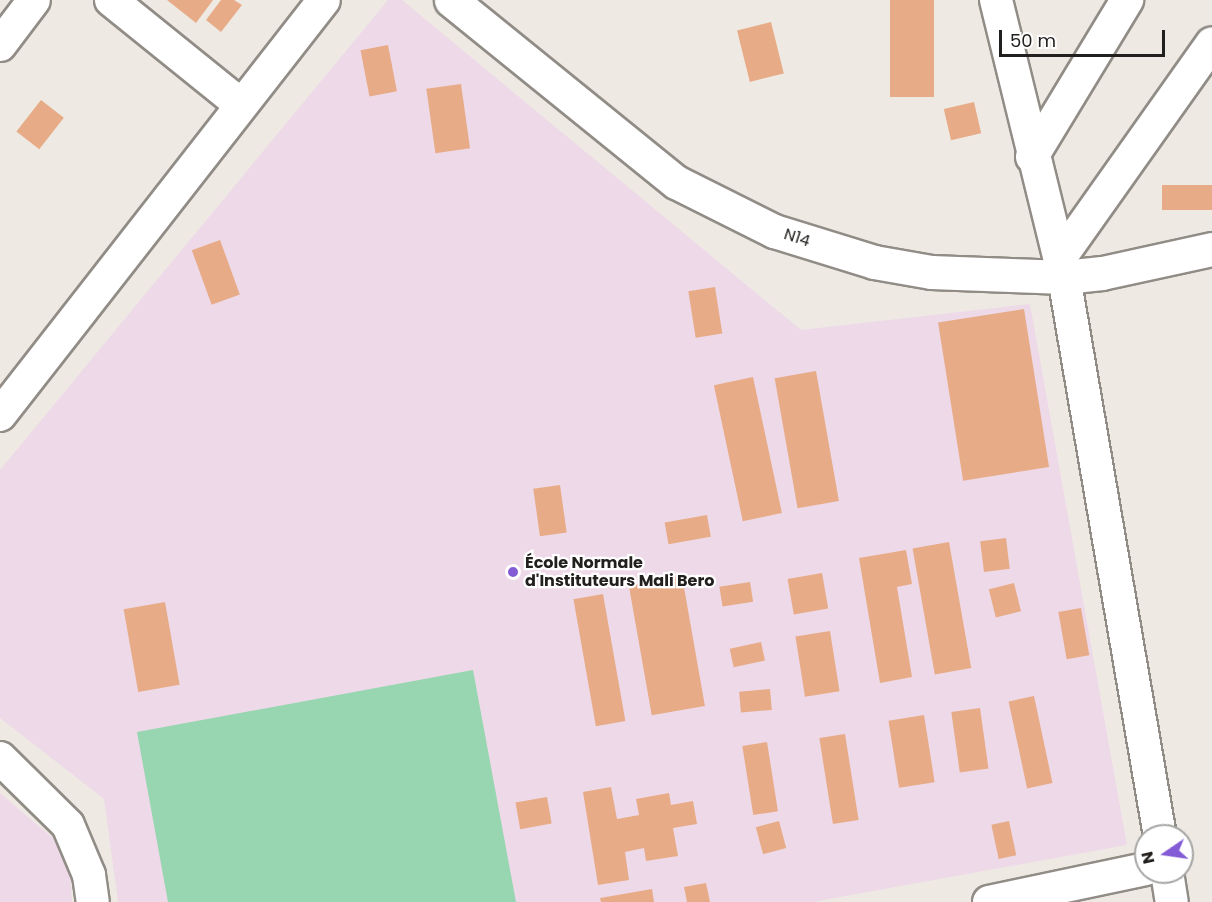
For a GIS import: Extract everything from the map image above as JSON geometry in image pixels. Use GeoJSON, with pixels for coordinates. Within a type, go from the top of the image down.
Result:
{"type":"FeatureCollection","features":[{"type":"Feature","properties":{"kind":"main road","name":"N14"},"geometry":{"type":"LineString","coordinates":[[451,0],[676,182],[774,231],[874,262],[908,268],[1062,267],[1102,273],[1212,249]]}},
{"type":"Feature","properties":{"kind":"street"},"geometry":{"type":"LineString","coordinates":[[0,45],[34,0]]}},
{"type":"Feature","properties":{"kind":"street"},"geometry":{"type":"LineString","coordinates":[[111,0],[240,104]]}},
{"type":"Feature","properties":{"kind":"street"},"geometry":{"type":"LineString","coordinates":[[0,415],[240,104],[324,0]]}},
{"type":"Feature","properties":{"kind":"street"},"geometry":{"type":"LineString","coordinates":[[996,0],[1032,157],[1062,267],[1158,824]]}},
{"type":"Feature","properties":{"kind":"street"},"geometry":{"type":"LineString","coordinates":[[1032,157],[1127,0]]}},
{"type":"Feature","properties":{"kind":"street"},"geometry":{"type":"LineString","coordinates":[[1062,267],[1212,43]]}},
{"type":"Feature","properties":{"kind":"street"},"geometry":{"type":"LineString","coordinates":[[0,758],[68,825],[90,875],[93,902]]}},
{"type":"Feature","properties":{"kind":"street"},"geometry":{"type":"LineString","coordinates":[[988,902],[1134,872]]}},
{"type":"Feature","properties":{"kind":"street"},"geometry":{"type":"LineString","coordinates":[[1169,884],[1172,902]]}},
{"type":"Feature","properties":{"kind":"shaded area","name":"École Normale d'Instituteurs Mali Bero"},"geometry":{"type":"Polygon","coordinates":[[[388,0],[402,0],[801,330],[1030,304],[1127,845],[813,902],[118,902],[104,799],[0,718],[0,470],[388,0]]]}},
{"type":"Feature","properties":{"kind":"shaded area"},"geometry":{"type":"Polygon","coordinates":[[[0,793],[61,845],[70,872],[72,902],[0,902],[0,793]]]}},
{"type":"Feature","properties":{"kind":"green space"},"geometry":{"type":"Polygon","coordinates":[[[473,670],[516,902],[168,902],[137,732],[473,670]]]}},
{"type":"Feature","properties":{"kind":"building"},"geometry":{"type":"Polygon","coordinates":[[[167,0],[213,0],[196,23],[167,0]]]}},
{"type":"Feature","properties":{"kind":"building"},"geometry":{"type":"Polygon","coordinates":[[[221,0],[234,0],[242,5],[221,32],[206,20],[221,0]]]}},
{"type":"Feature","properties":{"kind":"building"},"geometry":{"type":"Polygon","coordinates":[[[890,0],[934,0],[934,97],[890,97],[890,0]]]}},
{"type":"Feature","properties":{"kind":"building"},"geometry":{"type":"Polygon","coordinates":[[[771,22],[784,73],[750,82],[737,30],[771,22]]]}},
{"type":"Feature","properties":{"kind":"building"},"geometry":{"type":"Polygon","coordinates":[[[388,45],[397,91],[369,96],[361,50],[388,45]]]}},
{"type":"Feature","properties":{"kind":"building"},"geometry":{"type":"Polygon","coordinates":[[[461,84],[470,148],[435,153],[426,89],[461,84]]]}},
{"type":"Feature","properties":{"kind":"building"},"geometry":{"type":"Polygon","coordinates":[[[41,100],[64,118],[39,149],[16,132],[41,100]]]}},
{"type":"Feature","properties":{"kind":"building"},"geometry":{"type":"Polygon","coordinates":[[[974,102],[981,133],[951,140],[944,109],[974,102]]]}},
{"type":"Feature","properties":{"kind":"building"},"geometry":{"type":"Polygon","coordinates":[[[1162,185],[1212,185],[1212,210],[1162,210],[1162,185]]]}},
{"type":"Feature","properties":{"kind":"building"},"geometry":{"type":"Polygon","coordinates":[[[220,240],[240,295],[212,305],[192,250],[220,240]]]}},
{"type":"Feature","properties":{"kind":"building"},"geometry":{"type":"Polygon","coordinates":[[[715,287],[722,333],[696,338],[688,291],[715,287]]]}},
{"type":"Feature","properties":{"kind":"building"},"geometry":{"type":"Polygon","coordinates":[[[1024,309],[1049,467],[963,481],[938,323],[1024,309]]]}},
{"type":"Feature","properties":{"kind":"building"},"geometry":{"type":"Polygon","coordinates":[[[816,371],[839,501],[798,508],[775,378],[816,371]]]}},
{"type":"Feature","properties":{"kind":"building"},"geometry":{"type":"Polygon","coordinates":[[[753,377],[782,513],[743,521],[714,385],[753,377]]]}},
{"type":"Feature","properties":{"kind":"building"},"geometry":{"type":"Polygon","coordinates":[[[560,485],[567,533],[540,536],[533,489],[560,485]]]}},
{"type":"Feature","properties":{"kind":"building"},"geometry":{"type":"Polygon","coordinates":[[[707,515],[711,537],[668,544],[665,522],[707,515]]]}},
{"type":"Feature","properties":{"kind":"building"},"geometry":{"type":"Polygon","coordinates":[[[1006,538],[1010,569],[984,572],[980,541],[1006,538]]]}},
{"type":"Feature","properties":{"kind":"building"},"geometry":{"type":"Polygon","coordinates":[[[949,542],[971,668],[935,674],[913,548],[949,542]]]}},
{"type":"Feature","properties":{"kind":"building"},"geometry":{"type":"Polygon","coordinates":[[[906,550],[912,584],[897,587],[912,677],[880,683],[859,558],[906,550]]]}},
{"type":"Feature","properties":{"kind":"building"},"geometry":{"type":"Polygon","coordinates":[[[822,573],[828,608],[794,615],[788,579],[822,573]]]}},
{"type":"Feature","properties":{"kind":"building"},"geometry":{"type":"Polygon","coordinates":[[[682,576],[705,706],[652,715],[629,585],[682,576]]]}},
{"type":"Feature","properties":{"kind":"building"},"geometry":{"type":"Polygon","coordinates":[[[750,582],[753,602],[723,607],[719,587],[750,582]]]}},
{"type":"Feature","properties":{"kind":"building"},"geometry":{"type":"Polygon","coordinates":[[[1014,583],[1021,611],[996,617],[989,589],[1014,583]]]}},
{"type":"Feature","properties":{"kind":"building"},"geometry":{"type":"Polygon","coordinates":[[[603,594],[625,721],[596,726],[573,599],[603,594]]]}},
{"type":"Feature","properties":{"kind":"building"},"geometry":{"type":"Polygon","coordinates":[[[165,602],[180,685],[138,692],[124,609],[165,602]]]}},
{"type":"Feature","properties":{"kind":"building"},"geometry":{"type":"Polygon","coordinates":[[[1081,608],[1089,655],[1067,659],[1058,612],[1081,608]]]}},
{"type":"Feature","properties":{"kind":"building"},"geometry":{"type":"Polygon","coordinates":[[[830,631],[840,691],[805,697],[795,636],[830,631]]]}},
{"type":"Feature","properties":{"kind":"building"},"geometry":{"type":"Polygon","coordinates":[[[761,642],[765,661],[734,667],[730,649],[761,642]]]}},
{"type":"Feature","properties":{"kind":"building"},"geometry":{"type":"Polygon","coordinates":[[[770,689],[772,710],[741,713],[739,692],[770,689]]]}},
{"type":"Feature","properties":{"kind":"building"},"geometry":{"type":"Polygon","coordinates":[[[1034,696],[1053,783],[1027,788],[1009,701],[1034,696]]]}},
{"type":"Feature","properties":{"kind":"building"},"geometry":{"type":"Polygon","coordinates":[[[980,708],[988,768],[960,772],[951,712],[980,708]]]}},
{"type":"Feature","properties":{"kind":"building"},"geometry":{"type":"Polygon","coordinates":[[[924,715],[935,782],[899,788],[888,721],[924,715]]]}},
{"type":"Feature","properties":{"kind":"building"},"geometry":{"type":"Polygon","coordinates":[[[845,734],[859,820],[833,824],[819,738],[845,734]]]}},
{"type":"Feature","properties":{"kind":"building"},"geometry":{"type":"Polygon","coordinates":[[[767,742],[778,811],[753,815],[742,746],[767,742]]]}},
{"type":"Feature","properties":{"kind":"building"},"geometry":{"type":"Polygon","coordinates":[[[611,787],[617,819],[639,815],[636,799],[669,793],[671,805],[693,801],[697,824],[673,828],[678,856],[646,861],[644,848],[625,852],[629,880],[598,885],[583,792],[611,787]]]}},
{"type":"Feature","properties":{"kind":"building"},"geometry":{"type":"Polygon","coordinates":[[[547,797],[552,824],[520,829],[515,803],[547,797]]]}},
{"type":"Feature","properties":{"kind":"building"},"geometry":{"type":"Polygon","coordinates":[[[779,821],[786,848],[763,854],[756,827],[779,821]]]}},
{"type":"Feature","properties":{"kind":"building"},"geometry":{"type":"Polygon","coordinates":[[[1009,821],[1016,855],[999,859],[991,825],[1009,821]]]}},
{"type":"Feature","properties":{"kind":"building"},"geometry":{"type":"Polygon","coordinates":[[[706,883],[710,902],[687,902],[684,887],[706,883]]]}},
{"type":"Feature","properties":{"kind":"building"},"geometry":{"type":"Polygon","coordinates":[[[652,889],[654,902],[601,902],[600,898],[652,889]]]}},
{"type":"Feature","properties":{"kind":"place","name":"École Normale d'Instituteurs Mali Bero"},"geometry":{"type":"Point","coordinates":[513,572]}}]}
